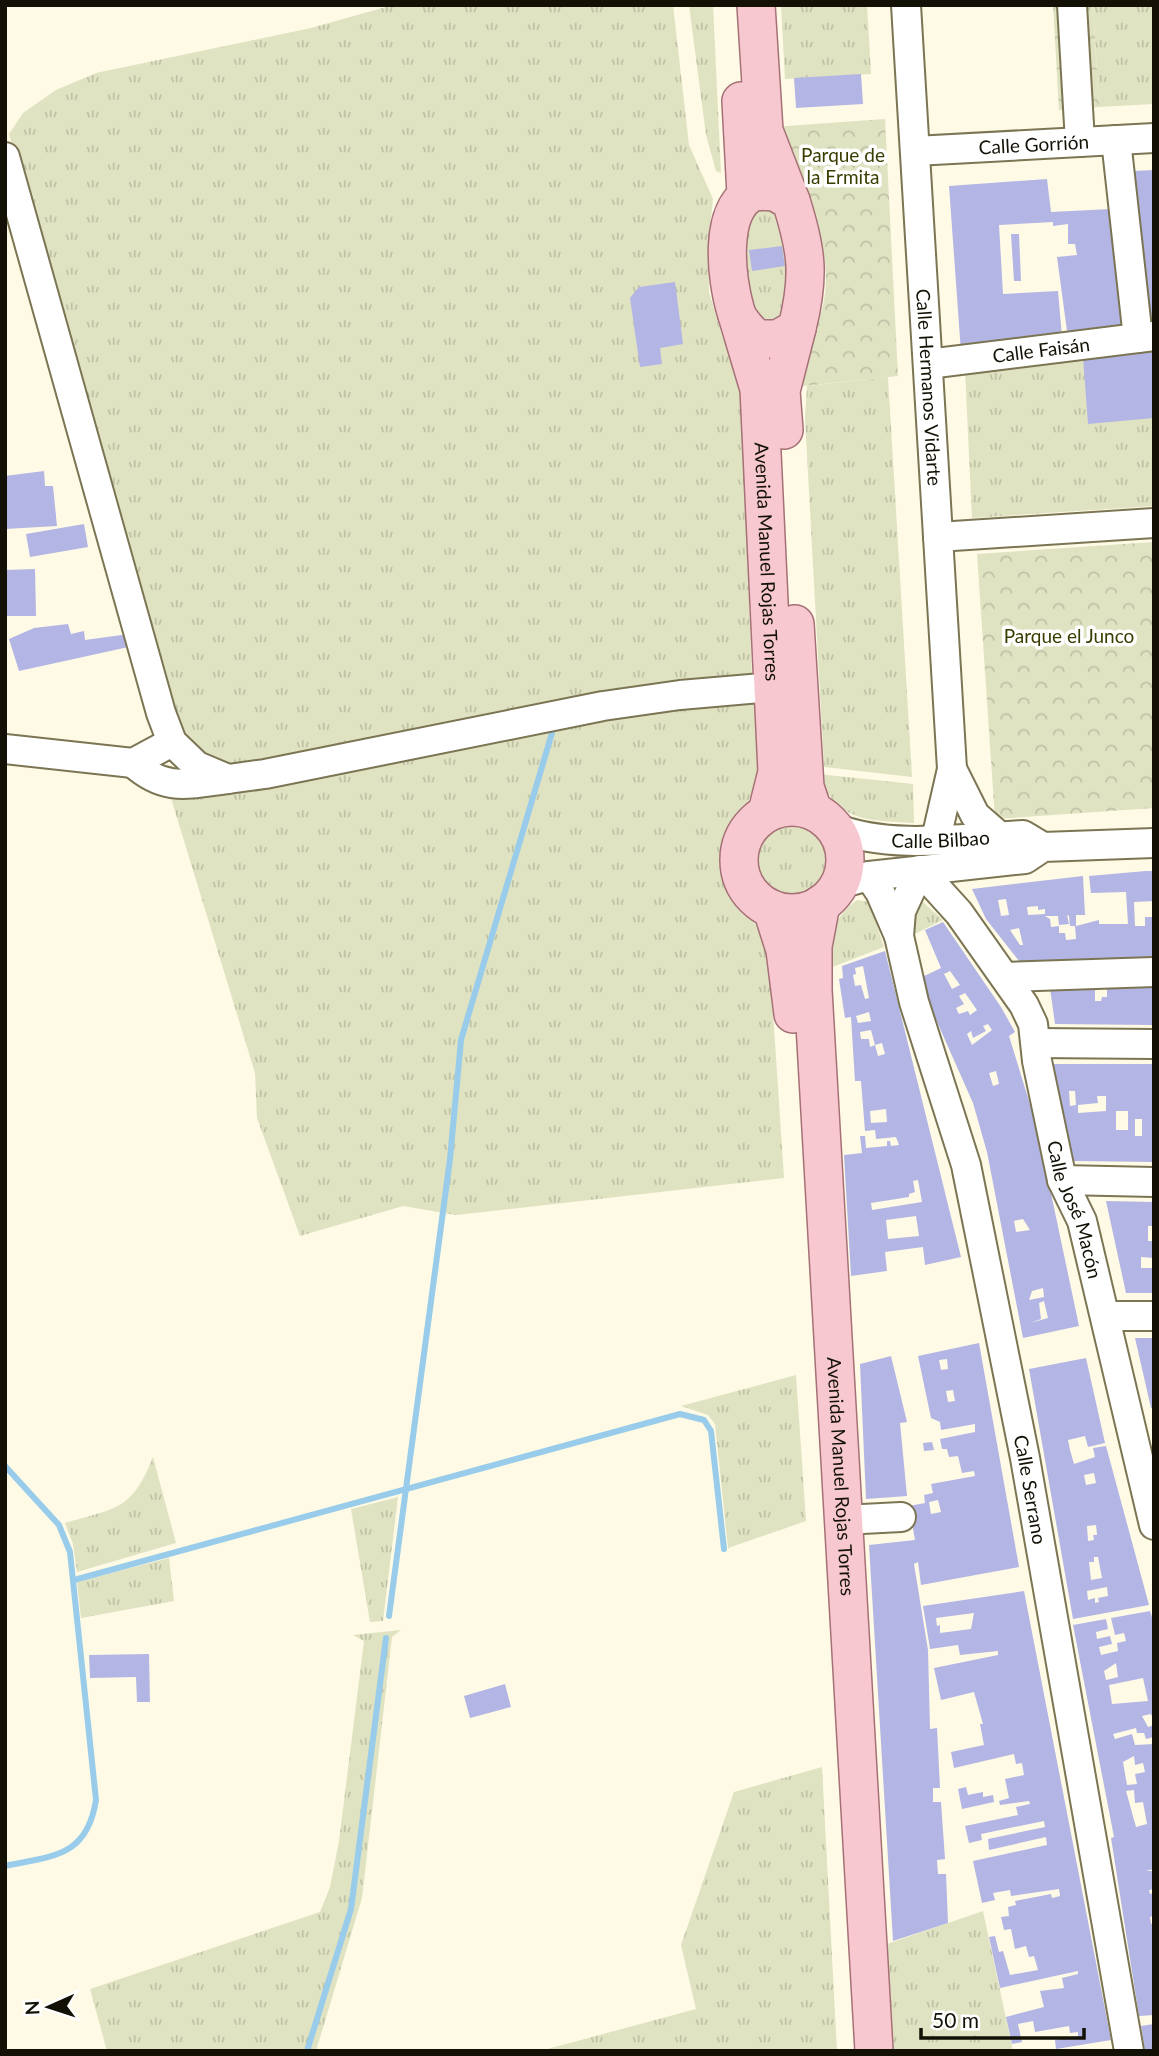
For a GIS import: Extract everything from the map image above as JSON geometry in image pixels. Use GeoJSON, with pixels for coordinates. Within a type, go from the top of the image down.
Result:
{"type":"FeatureCollection","features":[{"type":"Feature","properties":{"kind":"main road"},"geometry":{"type":"LineString","coordinates":[[735,5],[746,195],[755,191],[775,192],[791,201]]}},
{"type":"Feature","properties":{"kind":"main road"},"geometry":{"type":"LineString","coordinates":[[756,5],[764,131],[791,201]]}},
{"type":"Feature","properties":{"kind":"main road","name":"Avenida Manuel Rojas Torres"},"geometry":{"type":"LineString","coordinates":[[746,195],[740,200],[730,221],[728,272],[737,315],[759,389],[776,772],[767,813]]}},
{"type":"Feature","properties":{"kind":"main road","name":"Avenida Manuel Rojas Torres"},"geometry":{"type":"LineString","coordinates":[[791,201],[804,243],[807,290],[781,391],[805,786],[824,819]]}},
{"type":"Feature","properties":{"kind":"main road"},"geometry":{"type":"LineString","coordinates":[[737,315],[756,339],[778,339],[797,328]]}},
{"type":"Feature","properties":{"kind":"main road"},"geometry":{"type":"LineString","coordinates":[[798,807],[824,819],[845,855],[843,888],[806,911],[789,913],[772,909],[746,887],[740,871],[740,853],[744,837],[754,823],[767,813],[798,807]]}},
{"type":"Feature","properties":{"kind":"main road","name":"Avenida Manuel Rojas Torres"},"geometry":{"type":"LineString","coordinates":[[843,888],[813,946],[813,990],[874,2051]]}},
{"type":"Feature","properties":{"kind":"main road","name":"Avenida Manuel Rojas Torres"},"geometry":{"type":"LineString","coordinates":[[772,909],[785,950],[791,992],[855,2051]]}},
{"type":"Feature","properties":{"kind":"street","name":"Calle Hermanos Vidarte"},"geometry":{"type":"LineString","coordinates":[[906,5],[952,769],[946,839],[957,866]]}},
{"type":"Feature","properties":{"kind":"street"},"geometry":{"type":"LineString","coordinates":[[1072,5],[1080,142]]}},
{"type":"Feature","properties":{"kind":"street","name":"Calle Gorrión"},"geometry":{"type":"LineString","coordinates":[[915,151],[1154,138]]}},
{"type":"Feature","properties":{"kind":"street"},"geometry":{"type":"LineString","coordinates":[[1116,140],[1146,337]]}},
{"type":"Feature","properties":{"kind":"street"},"geometry":{"type":"LineString","coordinates":[[5,157],[172,742],[197,766],[228,779]]}},
{"type":"Feature","properties":{"kind":"street","name":"Calle Faisán"},"geometry":{"type":"LineString","coordinates":[[928,364],[1146,337]]}},
{"type":"Feature","properties":{"kind":"street"},"geometry":{"type":"LineString","coordinates":[[938,537],[1154,523]]}},
{"type":"Feature","properties":{"kind":"street"},"geometry":{"type":"LineString","coordinates":[[133,763],[151,779],[184,785],[265,774],[603,706],[680,695],[773,687]]}},
{"type":"Feature","properties":{"kind":"street"},"geometry":{"type":"LineString","coordinates":[[5,749],[133,763],[172,742]]}},
{"type":"Feature","properties":{"kind":"street","name":"Calle Hermanos Vidarte"},"geometry":{"type":"LineString","coordinates":[[952,769],[975,815],[999,836]]}},
{"type":"Feature","properties":{"kind":"street","name":"Calle Bilbao"},"geometry":{"type":"LineString","coordinates":[[824,819],[852,835],[880,839],[1023,835],[1043,847]]}},
{"type":"Feature","properties":{"kind":"street","name":"Calle Bilbao"},"geometry":{"type":"LineString","coordinates":[[843,888],[920,870],[1025,859],[1043,847],[1154,843]]}},
{"type":"Feature","properties":{"kind":"street","name":"Calle José Macón"},"geometry":{"type":"LineString","coordinates":[[957,866],[952,891],[959,913]]}},
{"type":"Feature","properties":{"kind":"street","name":"Calle Serrano"},"geometry":{"type":"LineString","coordinates":[[899,936],[901,911],[920,870]]}},
{"type":"Feature","properties":{"kind":"street","name":"Calle José Macón"},"geometry":{"type":"LineString","coordinates":[[920,870],[959,913],[1005,977],[1033,1024],[1037,1061],[1062,1181],[1082,1221],[1148,1475],[1154,1525]]}},
{"type":"Feature","properties":{"kind":"street","name":"Calle Serrano"},"geometry":{"type":"LineString","coordinates":[[843,888],[880,892],[899,936],[914,1002],[966,1165],[1025,1458],[1129,2051]]}},
{"type":"Feature","properties":{"kind":"street"},"geometry":{"type":"LineString","coordinates":[[1005,977],[1154,972]]}},
{"type":"Feature","properties":{"kind":"street"},"geometry":{"type":"LineString","coordinates":[[1036,1043],[1154,1044]]}},
{"type":"Feature","properties":{"kind":"street"},"geometry":{"type":"LineString","coordinates":[[1062,1181],[1154,1182]]}},
{"type":"Feature","properties":{"kind":"street"},"geometry":{"type":"LineString","coordinates":[[1105,1316],[1154,1316]]}},
{"type":"Feature","properties":{"kind":"street"},"geometry":{"type":"LineString","coordinates":[[843,1520],[901,1517]]}},
{"type":"Feature","properties":{"kind":"green space"},"geometry":{"type":"Polygon","coordinates":[[[393,5],[673,5],[689,145],[713,199],[708,246],[709,292],[723,339],[741,374],[752,679],[243,768],[217,764],[193,748],[172,719],[9,134],[23,113],[56,90],[96,73],[311,28],[393,5]]]}},
{"type":"Feature","properties":{"kind":"green space"},"geometry":{"type":"Polygon","coordinates":[[[689,5],[713,5],[721,173],[716,171],[706,135],[689,5]]]}},
{"type":"Feature","properties":{"kind":"green space"},"geometry":{"type":"Polygon","coordinates":[[[781,5],[867,5],[871,74],[785,79],[781,5]]]}},
{"type":"Feature","properties":{"kind":"green space"},"geometry":{"type":"Polygon","coordinates":[[[1053,5],[1093,5],[1099,107],[1059,110],[1053,5]]]}},
{"type":"Feature","properties":{"kind":"green space"},"geometry":{"type":"Polygon","coordinates":[[[1093,5],[1154,5],[1154,104],[1099,107],[1093,5]]]}},
{"type":"Feature","properties":{"kind":"green space","name":"Parque de la Ermita"},"geometry":{"type":"Polygon","coordinates":[[[885,119],[898,376],[795,387],[815,333],[824,300],[826,277],[824,255],[812,210],[773,127],[885,119]]]}},
{"type":"Feature","properties":{"kind":"green space"},"geometry":{"type":"Polygon","coordinates":[[[772,206],[787,228],[786,317],[765,326],[747,294],[740,269],[744,244],[755,209],[772,206]]]}},
{"type":"Feature","properties":{"kind":"green space"},"geometry":{"type":"Polygon","coordinates":[[[1083,357],[1154,418],[1154,506],[972,518],[965,370],[1083,357]]]}},
{"type":"Feature","properties":{"kind":"green space"},"geometry":{"type":"Polygon","coordinates":[[[888,377],[912,777],[824,767],[805,418],[807,386],[888,377]]]}},
{"type":"Feature","properties":{"kind":"green space","name":"Parque el Junco"},"geometry":{"type":"Polygon","coordinates":[[[1154,542],[1154,808],[995,819],[977,554],[1154,542]]]}},
{"type":"Feature","properties":{"kind":"green space"},"geometry":{"type":"Polygon","coordinates":[[[756,697],[761,782],[728,831],[723,855],[727,880],[736,902],[762,932],[769,952],[784,1178],[456,1215],[403,1206],[300,1236],[257,1118],[255,1073],[170,795],[565,721],[756,697]]]}},
{"type":"Feature","properties":{"kind":"green space"},"geometry":{"type":"Polygon","coordinates":[[[818,774],[913,784],[914,823],[856,816],[835,802],[818,774]]]}},
{"type":"Feature","properties":{"kind":"green space"},"geometry":{"type":"Polygon","coordinates":[[[800,825],[813,831],[822,840],[826,846],[826,874],[818,885],[807,893],[786,895],[768,885],[760,874],[758,853],[768,835],[779,827],[800,825]]]}},
{"type":"Feature","properties":{"kind":"green space"},"geometry":{"type":"Polygon","coordinates":[[[857,900],[869,902],[884,947],[830,968],[832,938],[837,922],[857,900]]]}},
{"type":"Feature","properties":{"kind":"green space"},"geometry":{"type":"Polygon","coordinates":[[[922,901],[943,920],[913,935],[914,914],[922,901]]]}},
{"type":"Feature","properties":{"kind":"green space"},"geometry":{"type":"Polygon","coordinates":[[[796,1375],[806,1521],[728,1548],[715,1424],[708,1415],[681,1406],[796,1375]]]}},
{"type":"Feature","properties":{"kind":"green space"},"geometry":{"type":"Polygon","coordinates":[[[153,1457],[176,1543],[77,1572],[73,1544],[65,1523],[110,1510],[121,1504],[138,1488],[153,1457]]]}},
{"type":"Feature","properties":{"kind":"green space"},"geometry":{"type":"Polygon","coordinates":[[[398,1497],[383,1621],[370,1622],[351,1509],[398,1497]]]}},
{"type":"Feature","properties":{"kind":"green space"},"geometry":{"type":"Polygon","coordinates":[[[169,1558],[174,1601],[81,1618],[77,1582],[169,1558]]]}},
{"type":"Feature","properties":{"kind":"green space"},"geometry":{"type":"Polygon","coordinates":[[[401,1630],[392,1637],[362,1898],[316,2051],[107,2051],[90,1989],[320,1912],[330,1887],[339,1841],[364,1641],[353,1635],[401,1630]]]}},
{"type":"Feature","properties":{"kind":"green space"},"geometry":{"type":"Polygon","coordinates":[[[822,1767],[837,2051],[540,2051],[696,2009],[681,1945],[734,1792],[822,1767]]]}},
{"type":"Feature","properties":{"kind":"green space"},"geometry":{"type":"Polygon","coordinates":[[[983,1911],[1013,2051],[892,2051],[887,1944],[983,1911]]]}},
{"type":"Feature","properties":{"kind":"building"},"geometry":{"type":"Polygon","coordinates":[[[861,74],[863,104],[796,108],[794,78],[861,74]]]}},
{"type":"Feature","properties":{"kind":"building"},"geometry":{"type":"Polygon","coordinates":[[[1154,170],[1154,323],[1150,323],[1134,171],[1154,170]]]}},
{"type":"Feature","properties":{"kind":"building"},"geometry":{"type":"Polygon","coordinates":[[[1047,179],[1051,212],[1111,209],[1123,325],[1067,331],[1057,257],[1077,255],[1075,244],[1068,244],[1068,224],[1053,226],[1053,222],[999,225],[1003,294],[1058,291],[1062,337],[961,352],[949,186],[1047,179]]]}},
{"type":"Feature","properties":{"kind":"building"},"geometry":{"type":"Polygon","coordinates":[[[1011,234],[1019,234],[1021,281],[1014,281],[1011,234]]]}},
{"type":"Feature","properties":{"kind":"building"},"geometry":{"type":"Polygon","coordinates":[[[782,246],[785,266],[752,271],[749,250],[782,246]]]}},
{"type":"Feature","properties":{"kind":"building"},"geometry":{"type":"Polygon","coordinates":[[[675,282],[683,344],[660,348],[662,364],[640,367],[630,298],[639,287],[675,282]]]}},
{"type":"Feature","properties":{"kind":"building"},"geometry":{"type":"Polygon","coordinates":[[[1154,348],[1154,418],[1088,424],[1083,357],[1154,348]]]}},
{"type":"Feature","properties":{"kind":"building"},"geometry":{"type":"Polygon","coordinates":[[[44,471],[45,486],[53,486],[57,526],[5,529],[5,476],[44,471]]]}},
{"type":"Feature","properties":{"kind":"building"},"geometry":{"type":"Polygon","coordinates":[[[84,524],[88,547],[30,557],[26,534],[84,524]]]}},
{"type":"Feature","properties":{"kind":"building"},"geometry":{"type":"Polygon","coordinates":[[[35,569],[36,616],[5,616],[5,570],[35,569]]]}},
{"type":"Feature","properties":{"kind":"building"},"geometry":{"type":"Polygon","coordinates":[[[68,624],[71,634],[84,631],[85,640],[129,634],[133,646],[19,671],[9,639],[34,628],[68,624]]]}},
{"type":"Feature","properties":{"kind":"building"},"geometry":{"type":"Polygon","coordinates":[[[1152,871],[1154,901],[1134,902],[1135,926],[1145,926],[1145,917],[1154,917],[1154,960],[1023,966],[986,919],[972,889],[1083,876],[1085,915],[1076,915],[1076,926],[1099,920],[1099,924],[1128,924],[1126,892],[1091,893],[1089,876],[1152,871]],[[1006,899],[998,900],[1001,916],[1009,915],[1006,899]],[[1038,906],[1027,907],[1028,915],[1045,914],[1045,909],[1038,910],[1038,906]],[[1067,915],[1069,924],[1059,925],[1058,916],[1045,916],[1050,919],[1051,927],[1059,926],[1059,933],[1065,933],[1066,940],[1076,939],[1075,926],[1070,926],[1067,915]],[[1019,928],[1010,930],[1020,945],[1023,945],[1019,928]]]}},
{"type":"Feature","properties":{"kind":"building"},"geometry":{"type":"Polygon","coordinates":[[[943,922],[1015,1032],[1009,1036],[1037,1127],[1079,1326],[1023,1338],[987,1152],[973,1103],[918,979],[941,968],[925,930],[943,922]],[[950,971],[944,974],[952,989],[960,985],[950,971]],[[965,993],[959,996],[964,1004],[956,1008],[959,1014],[968,1011],[970,1015],[977,1010],[965,993]],[[988,1024],[983,1026],[986,1031],[973,1038],[971,1031],[967,1034],[972,1045],[992,1030],[988,1024]],[[996,1071],[989,1073],[993,1086],[999,1084],[996,1071]],[[1023,1219],[1014,1221],[1016,1232],[1030,1230],[1023,1219]],[[1043,1288],[1032,1291],[1029,1300],[1044,1297],[1043,1288]],[[1044,1301],[1039,1303],[1041,1319],[1030,1323],[1048,1318],[1044,1301]]]}},
{"type":"Feature","properties":{"kind":"building"},"geometry":{"type":"Polygon","coordinates":[[[885,951],[961,1257],[925,1265],[923,1247],[885,1252],[887,1271],[851,1276],[844,1155],[862,1153],[860,1136],[865,1136],[866,1148],[887,1146],[887,1141],[890,1141],[891,1146],[899,1145],[896,1137],[876,1139],[875,1130],[865,1131],[861,1081],[855,1081],[851,1017],[845,1018],[839,979],[843,978],[842,966],[885,951]],[[863,966],[855,968],[855,986],[861,985],[865,999],[869,998],[863,966]],[[869,1012],[856,1016],[858,1023],[871,1021],[869,1012]],[[871,1030],[860,1032],[861,1039],[869,1039],[870,1047],[875,1045],[871,1030]],[[882,1043],[875,1045],[878,1056],[885,1054],[882,1043]],[[886,1109],[870,1111],[871,1123],[887,1122],[886,1109]],[[918,1180],[913,1181],[915,1192],[909,1194],[909,1197],[871,1203],[872,1210],[922,1202],[918,1180]],[[916,1216],[886,1220],[888,1239],[919,1236],[916,1216]]]}},
{"type":"Feature","properties":{"kind":"building"},"geometry":{"type":"Polygon","coordinates":[[[1154,984],[1154,1025],[1055,1024],[1050,988],[1095,986],[1095,1001],[1101,1001],[1102,997],[1107,997],[1107,986],[1154,984]]]}},
{"type":"Feature","properties":{"kind":"building"},"geometry":{"type":"Polygon","coordinates":[[[1051,1064],[1154,1064],[1154,1162],[1071,1161],[1051,1064]],[[1069,1091],[1070,1106],[1076,1105],[1075,1091],[1069,1091]],[[1097,1096],[1098,1103],[1078,1105],[1078,1113],[1106,1111],[1106,1096],[1097,1096]],[[1116,1111],[1116,1130],[1128,1130],[1128,1111],[1116,1111]],[[1135,1119],[1135,1136],[1142,1136],[1142,1119],[1135,1119]]]}},
{"type":"Feature","properties":{"kind":"building"},"geometry":{"type":"Polygon","coordinates":[[[1106,1201],[1154,1202],[1154,1226],[1148,1226],[1148,1241],[1154,1241],[1154,1258],[1141,1257],[1141,1268],[1154,1268],[1154,1293],[1126,1293],[1106,1201]]]}},
{"type":"Feature","properties":{"kind":"building"},"geometry":{"type":"Polygon","coordinates":[[[1135,1338],[1154,1338],[1154,1408],[1151,1408],[1135,1338]]]}},
{"type":"Feature","properties":{"kind":"building"},"geometry":{"type":"Polygon","coordinates":[[[979,1343],[1019,1567],[921,1585],[918,1562],[914,1564],[928,1650],[930,1729],[937,1728],[940,1788],[933,1788],[933,1802],[941,1802],[945,1859],[937,1860],[938,1874],[946,1874],[948,1923],[893,1941],[869,1545],[915,1540],[909,1506],[925,1503],[924,1495],[933,1493],[931,1484],[975,1476],[974,1471],[962,1473],[958,1456],[949,1457],[947,1449],[942,1449],[940,1439],[975,1432],[975,1424],[941,1430],[940,1422],[931,1418],[918,1356],[979,1343]],[[947,1359],[939,1360],[941,1370],[948,1369],[947,1359]],[[953,1390],[946,1391],[948,1402],[955,1401],[953,1390]],[[938,1500],[929,1502],[931,1514],[941,1512],[938,1500]]]}},
{"type":"Feature","properties":{"kind":"building"},"geometry":{"type":"Polygon","coordinates":[[[891,1356],[907,1422],[900,1423],[907,1496],[866,1499],[860,1364],[891,1356]]]}},
{"type":"Feature","properties":{"kind":"building"},"geometry":{"type":"Polygon","coordinates":[[[1086,1358],[1105,1443],[1088,1447],[1085,1436],[1068,1440],[1070,1450],[1074,1464],[1095,1457],[1093,1448],[1106,1446],[1149,1605],[1073,1619],[1029,1369],[1086,1358]],[[1094,1473],[1084,1475],[1086,1485],[1096,1483],[1094,1473]],[[1096,1525],[1087,1526],[1088,1541],[1094,1540],[1093,1535],[1097,1535],[1096,1525]],[[1094,1557],[1094,1562],[1089,1562],[1091,1580],[1102,1578],[1098,1557],[1094,1557]],[[1107,1587],[1087,1591],[1088,1600],[1095,1598],[1095,1603],[1099,1602],[1098,1598],[1108,1596],[1107,1587]]]}},
{"type":"Feature","properties":{"kind":"building"},"geometry":{"type":"Polygon","coordinates":[[[932,1442],[934,1450],[924,1451],[923,1443],[932,1442]]]}},
{"type":"Feature","properties":{"kind":"building"},"geometry":{"type":"Polygon","coordinates":[[[1024,1591],[1111,2040],[1056,2049],[1055,2040],[1078,2036],[1078,2032],[1070,2033],[1069,2026],[1035,2032],[1033,2021],[1018,2024],[1022,2042],[1012,2044],[1006,2017],[1044,2007],[1040,1991],[1064,1988],[1062,1978],[1078,1974],[1078,1971],[1000,1988],[989,1937],[995,1936],[1010,1975],[1038,1970],[1034,1956],[1029,1957],[1026,1946],[1015,1949],[1011,1929],[1004,1930],[1001,1917],[1009,1916],[1008,1907],[1016,1905],[1015,1901],[1051,1894],[1052,1898],[1060,1896],[1059,1889],[1011,1896],[1010,1890],[993,1893],[995,1900],[982,1903],[973,1861],[1047,1845],[1046,1837],[989,1850],[988,1839],[1045,1827],[1044,1821],[981,1834],[982,1840],[969,1843],[965,1826],[1018,1815],[1016,1807],[1030,1804],[1029,1801],[1000,1805],[999,1801],[1009,1798],[1005,1779],[1024,1775],[1022,1763],[1016,1764],[1014,1754],[954,1768],[951,1752],[984,1745],[980,1724],[983,1724],[974,1692],[941,1700],[934,1668],[998,1655],[998,1651],[960,1655],[958,1645],[930,1649],[923,1606],[1024,1591]],[[974,1613],[936,1618],[940,1633],[971,1629],[974,1613]]]}},
{"type":"Feature","properties":{"kind":"building"},"geometry":{"type":"Polygon","coordinates":[[[1150,1611],[1154,1624],[1154,1721],[1151,1714],[1142,1716],[1148,1727],[1154,1725],[1154,1737],[1146,1739],[1144,1733],[1137,1733],[1136,1728],[1113,1734],[1115,1739],[1132,1734],[1135,1745],[1154,1744],[1154,1869],[1146,1871],[1154,1871],[1154,1889],[1149,1890],[1150,1894],[1154,1893],[1154,1916],[1150,1917],[1151,1924],[1154,1923],[1154,2015],[1139,2016],[1111,1838],[1114,1837],[1073,1625],[1106,1619],[1108,1629],[1096,1632],[1097,1639],[1110,1636],[1112,1644],[1099,1647],[1101,1655],[1118,1651],[1117,1643],[1126,1641],[1124,1633],[1115,1635],[1111,1618],[1150,1611]],[[1116,1663],[1104,1671],[1106,1680],[1118,1677],[1116,1663]],[[1143,1678],[1109,1685],[1112,1704],[1148,1701],[1143,1678]],[[1134,1756],[1123,1762],[1127,1785],[1137,1784],[1135,1774],[1145,1772],[1143,1763],[1135,1765],[1134,1756]],[[1134,1790],[1126,1791],[1136,1827],[1147,1824],[1143,1802],[1135,1803],[1134,1790]]]}},
{"type":"Feature","properties":{"kind":"building"},"geometry":{"type":"Polygon","coordinates":[[[149,1654],[150,1702],[137,1702],[136,1677],[90,1678],[89,1655],[149,1654]]]}},
{"type":"Feature","properties":{"kind":"building"},"geometry":{"type":"Polygon","coordinates":[[[505,1684],[511,1707],[470,1718],[464,1696],[505,1684]]]}},
{"type":"Feature","properties":{"kind":"building"},"geometry":{"type":"Polygon","coordinates":[[[966,1787],[968,1795],[983,1792],[983,1797],[993,1795],[994,1802],[962,1809],[958,1789],[966,1787]]]}},
{"type":"Feature","properties":{"kind":"building"},"geometry":{"type":"Polygon","coordinates":[[[1154,2024],[1154,2050],[1145,2051],[1141,2026],[1154,2024]]]}},
{"type":"Feature","properties":{"kind":"waterway"},"geometry":{"type":"LineString","coordinates":[[389,1616],[450,1159],[461,1040],[552,733]]}},
{"type":"Feature","properties":{"kind":"waterway"},"geometry":{"type":"LineString","coordinates":[[74,1580],[680,1414],[704,1420],[711,1431],[724,1549]]}},
{"type":"Feature","properties":{"kind":"waterway"},"geometry":{"type":"LineString","coordinates":[[5,1466],[59,1525],[70,1552],[96,1800],[85,1833],[65,1851],[5,1866]]}},
{"type":"Feature","properties":{"kind":"waterway"},"geometry":{"type":"LineString","coordinates":[[307,2051],[351,1909],[386,1638]]}}]}
